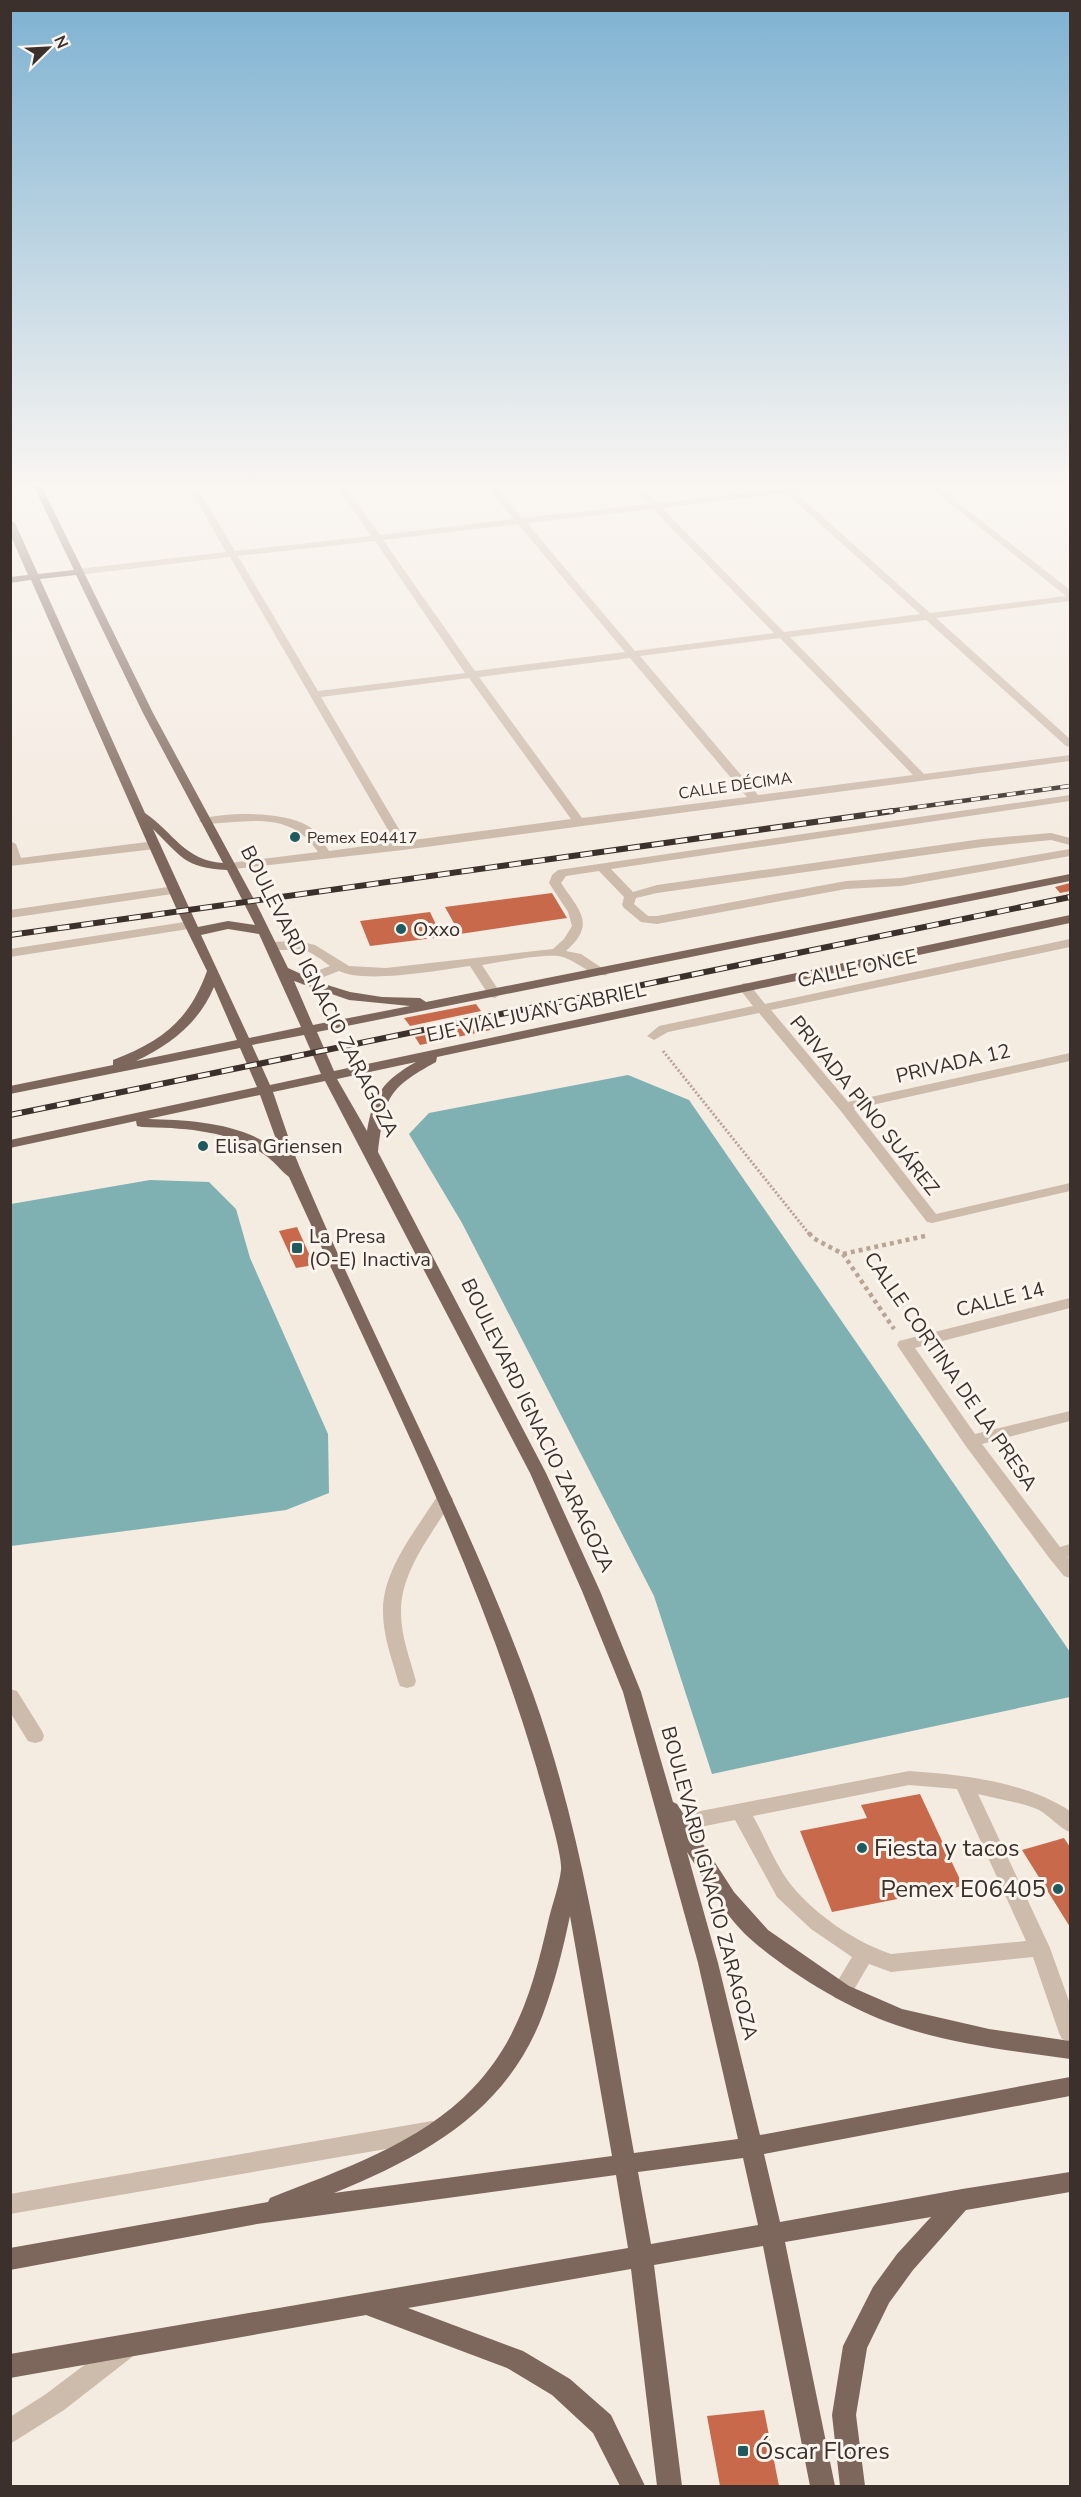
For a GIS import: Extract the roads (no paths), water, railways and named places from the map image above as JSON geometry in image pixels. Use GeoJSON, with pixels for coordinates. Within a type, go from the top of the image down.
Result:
{"type":"FeatureCollection","features":[{"type":"Feature","properties":{"kind":"main road"},"geometry":{"type":"LineString","coordinates":[[46,604],[245,1044],[265,1090],[296,1176],[444,1499],[493,1612],[525,1697],[554,1794],[571,1866],[640,2254],[670,2487]]}},
{"type":"Feature","properties":{"kind":"main road","name":"BOULEVARD IGNACIO ZARAGOZA"},"geometry":{"type":"LineString","coordinates":[[94,604],[148,713],[283,970],[329,1076],[538,1473],[591,1591],[632,1692],[708,1963],[772,2235],[823,2487]]}},
{"type":"Feature","properties":{"kind":"main road"},"geometry":{"type":"LineString","coordinates":[[141,814],[159,827],[177,850],[192,862],[208,866],[230,867]]}},
{"type":"Feature","properties":{"kind":"main road","name":"EJE VIAL JUAN GABRIEL"},"geometry":{"type":"LineString","coordinates":[[10,1090],[1071,878]]}},
{"type":"Feature","properties":{"kind":"main road","name":"EJE VIAL JUAN GABRIEL"},"geometry":{"type":"LineString","coordinates":[[10,1144],[1071,919]]}},
{"type":"Feature","properties":{"kind":"main road"},"geometry":{"type":"LineString","coordinates":[[193,929],[233,923],[262,931]]}},
{"type":"Feature","properties":{"kind":"main road"},"geometry":{"type":"LineString","coordinates":[[283,970],[337,995],[360,1000],[453,1002]]}},
{"type":"Feature","properties":{"kind":"main road"},"geometry":{"type":"LineString","coordinates":[[89,1075],[129,1059],[176,1030],[200,1003],[213,971]]}},
{"type":"Feature","properties":{"kind":"main road"},"geometry":{"type":"LineString","coordinates":[[371,1152],[377,1107],[383,1094],[394,1082],[414,1068],[445,1051]]}},
{"type":"Feature","properties":{"kind":"main road"},"geometry":{"type":"LineString","coordinates":[[112,1124],[171,1124],[206,1127],[236,1135],[271,1152],[296,1176]]}},
{"type":"Feature","properties":{"kind":"main road"},"geometry":{"type":"LineString","coordinates":[[664,1802],[680,1822],[727,1898],[761,1936],[842,1992],[899,2017],[989,2038],[1071,2050]]}},
{"type":"Feature","properties":{"kind":"main road"},"geometry":{"type":"LineString","coordinates":[[257,2214],[390,2159],[444,2128],[497,2080],[525,2033],[543,1978],[571,1866]]}},
{"type":"Feature","properties":{"kind":"main road"},"geometry":{"type":"LineString","coordinates":[[10,2259],[257,2214],[751,2147],[1071,2086]]}},
{"type":"Feature","properties":{"kind":"main road"},"geometry":{"type":"LineString","coordinates":[[10,2366],[640,2254],[772,2235],[1071,2181]]}},
{"type":"Feature","properties":{"kind":"main road"},"geometry":{"type":"LineString","coordinates":[[853,2487],[844,2415],[855,2346],[881,2295],[905,2262],[962,2199]]}},
{"type":"Feature","properties":{"kind":"main road"},"geometry":{"type":"LineString","coordinates":[[364,2303],[514,2358],[561,2386],[602,2424],[633,2487]]}},
{"type":"Feature","properties":{"kind":"street"},"geometry":{"type":"LineString","coordinates":[[262,604],[403,846]]}},
{"type":"Feature","properties":{"kind":"street"},"geometry":{"type":"LineString","coordinates":[[423,604],[472,675],[579,822]]}},
{"type":"Feature","properties":{"kind":"street"},"geometry":{"type":"LineString","coordinates":[[588,604],[755,799]]}},
{"type":"Feature","properties":{"kind":"street"},"geometry":{"type":"LineString","coordinates":[[750,604],[921,777]]}},
{"type":"Feature","properties":{"kind":"street"},"geometry":{"type":"LineString","coordinates":[[915,604],[1071,744]]}},
{"type":"Feature","properties":{"kind":"street"},"geometry":{"type":"LineString","coordinates":[[315,695],[1018,604]]}},
{"type":"Feature","properties":{"kind":"street","name":"CALLE DÉCIMA"},"geometry":{"type":"LineString","coordinates":[[230,867],[1071,758]]}},
{"type":"Feature","properties":{"kind":"street"},"geometry":{"type":"LineString","coordinates":[[557,952],[574,939],[579,931],[580,923],[555,883],[556,878],[574,870],[1071,798]]}},
{"type":"Feature","properties":{"kind":"street"},"geometry":{"type":"LineString","coordinates":[[205,821],[286,822],[303,827],[314,836],[326,855]]}},
{"type":"Feature","properties":{"kind":"street"},"geometry":{"type":"LineString","coordinates":[[630,896],[657,889],[949,847],[1051,836],[1071,841]]}},
{"type":"Feature","properties":{"kind":"street"},"geometry":{"type":"LineString","coordinates":[[10,844],[14,863],[154,845]]}},
{"type":"Feature","properties":{"kind":"street"},"geometry":{"type":"LineString","coordinates":[[630,896],[628,905],[634,911],[645,919],[657,920],[846,885],[901,882],[1071,852]]}},
{"type":"Feature","properties":{"kind":"street"},"geometry":{"type":"LineString","coordinates":[[601,866],[630,896]]}},
{"type":"Feature","properties":{"kind":"street"},"geometry":{"type":"LineString","coordinates":[[10,914],[175,890]]}},
{"type":"Feature","properties":{"kind":"street"},"geometry":{"type":"LineString","coordinates":[[10,953],[193,929]]}},
{"type":"Feature","properties":{"kind":"street","name":"CALLE ONCE"},"geometry":{"type":"LineString","coordinates":[[654,1035],[664,1029],[1071,944]]}},
{"type":"Feature","properties":{"kind":"street"},"geometry":{"type":"LineString","coordinates":[[271,946],[297,945],[311,948],[338,967],[365,973],[557,952],[577,957],[602,972]]}},
{"type":"Feature","properties":{"kind":"street"},"geometry":{"type":"LineString","coordinates":[[473,961],[495,994]]}},
{"type":"Feature","properties":{"kind":"street"},"geometry":{"type":"LineString","coordinates":[[303,981],[338,967]]}},
{"type":"Feature","properties":{"kind":"street","name":"PRIVADA PINO SUÁREZ"},"geometry":{"type":"LineString","coordinates":[[744,987],[845,1107],[932,1219],[1071,1187]]}},
{"type":"Feature","properties":{"kind":"street","name":"PRIVADA 12"},"geometry":{"type":"LineString","coordinates":[[845,1107],[1071,1057]]}},
{"type":"Feature","properties":{"kind":"street","name":"CALLE 14"},"geometry":{"type":"LineString","coordinates":[[904,1344],[1071,1303]]}},
{"type":"Feature","properties":{"kind":"street","name":"CALLE CORTINA DE LA PRESA"},"geometry":{"type":"LineString","coordinates":[[904,1344],[971,1442],[1063,1553],[1071,1572]]}},
{"type":"Feature","properties":{"kind":"street"},"geometry":{"type":"LineString","coordinates":[[971,1442],[1071,1416]]}},
{"type":"Feature","properties":{"kind":"street"},"geometry":{"type":"LineString","coordinates":[[407,1681],[393,1620],[393,1603],[406,1566],[444,1499]]}},
{"type":"Feature","properties":{"kind":"street"},"geometry":{"type":"LineString","coordinates":[[10,1696],[35,1736]]}},
{"type":"Feature","properties":{"kind":"street"},"geometry":{"type":"LineString","coordinates":[[680,1822],[909,1778],[963,1782],[1044,1804],[1066,1818],[1071,1824]]}},
{"type":"Feature","properties":{"kind":"street"},"geometry":{"type":"LineString","coordinates":[[963,1782],[1040,1948],[1071,2033]]}},
{"type":"Feature","properties":{"kind":"street"},"geometry":{"type":"LineString","coordinates":[[740,1811],[784,1891],[818,1923],[864,1954],[891,1963],[1040,1948]]}},
{"type":"Feature","properties":{"kind":"street"},"geometry":{"type":"LineString","coordinates":[[842,1992],[864,1954]]}},
{"type":"Feature","properties":{"kind":"street"},"geometry":{"type":"LineString","coordinates":[[10,2204],[444,2128]]}},
{"type":"Feature","properties":{"kind":"street"},"geometry":{"type":"LineString","coordinates":[[10,2432],[47,2408],[129,2345]]}},
{"type":"Feature","properties":{"kind":"water"},"geometry":{"type":"Polygon","coordinates":[[[628,1075],[689,1100],[1070,1652],[1070,1697],[712,1774],[654,1596],[462,1223],[409,1134],[429,1113],[628,1075]]]}},
{"type":"Feature","properties":{"kind":"water"},"geometry":{"type":"Polygon","coordinates":[[[150,1180],[209,1182],[236,1209],[250,1258],[328,1434],[329,1493],[286,1510],[11,1546],[11,1204],[150,1180]]]}},
{"type":"Feature","properties":{"kind":"railway"},"geometry":{"type":"LineString","coordinates":[[882,812],[1070,786]]}},
{"type":"Feature","properties":{"kind":"railway"},"geometry":{"type":"LineString","coordinates":[[10,935],[893,811]]}},
{"type":"Feature","properties":{"kind":"railway"},"geometry":{"type":"LineString","coordinates":[[10,1115],[1070,897]]}},
{"type":"Feature","properties":{"kind":"place","name":"Pemex E04417"},"geometry":{"type":"Point","coordinates":[295,837]}},
{"type":"Feature","properties":{"kind":"place","name":"Oxxo"},"geometry":{"type":"Point","coordinates":[401,929]}},
{"type":"Feature","properties":{"kind":"place","name":"Elisa Griensen"},"geometry":{"type":"Point","coordinates":[203,1146]}},
{"type":"Feature","properties":{"kind":"place","name":"La Presa (O-E) Inactiva"},"geometry":{"type":"Point","coordinates":[297,1248]}},
{"type":"Feature","properties":{"kind":"place","name":"Fiesta y tacos"},"geometry":{"type":"Point","coordinates":[862,1848]}},
{"type":"Feature","properties":{"kind":"place","name":"Pemex E06405"},"geometry":{"type":"Point","coordinates":[1058,1889]}},
{"type":"Feature","properties":{"kind":"place","name":"Óscar Flores"},"geometry":{"type":"Point","coordinates":[743,2451]}}]}
